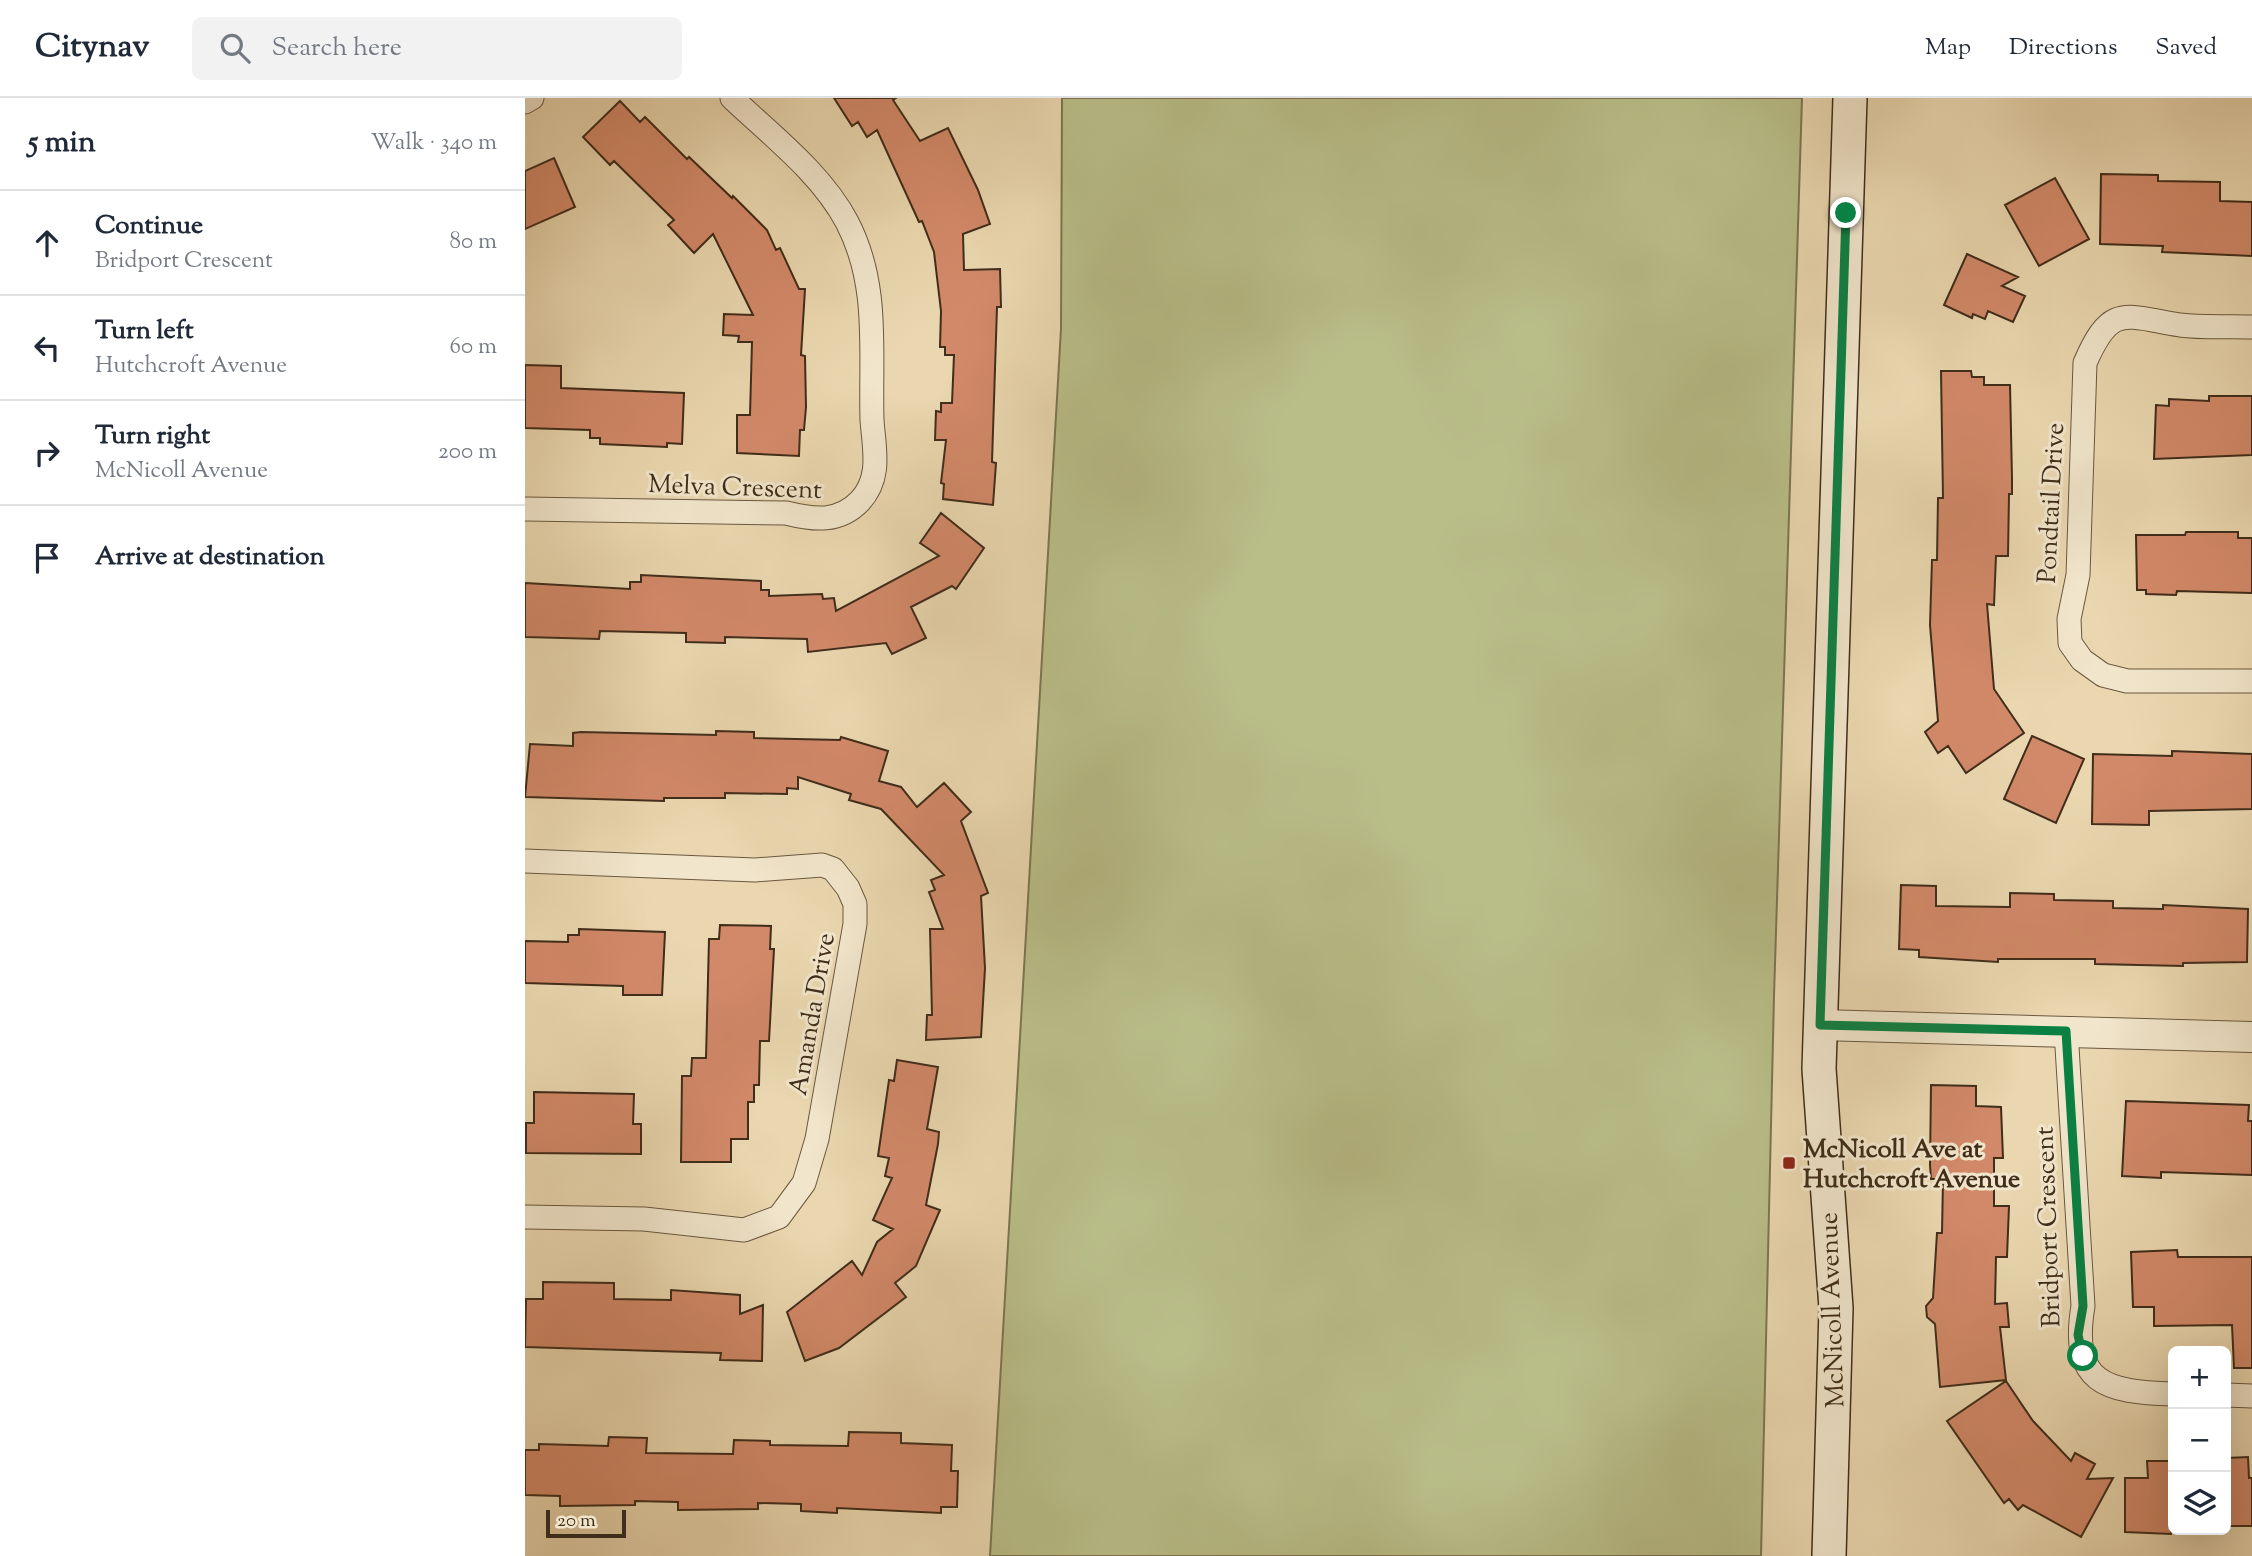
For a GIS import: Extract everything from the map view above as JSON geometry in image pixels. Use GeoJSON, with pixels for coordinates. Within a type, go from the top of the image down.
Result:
{"type":"FeatureCollection","features":[{"type":"Feature","properties":{"kind":"main road","name":"McNicoll Avenue"},"geometry":{"type":"LineString","coordinates":[[1829,1556],[1837,1366],[1836,1308],[1819,1080],[1850,98]]}},
{"type":"Feature","properties":{"kind":"street"},"geometry":{"type":"LineString","coordinates":[[525,102],[532,98]]}},
{"type":"Feature","properties":{"kind":"street","name":"Melva Crescent"},"geometry":{"type":"LineString","coordinates":[[525,509],[786,513],[811,519],[828,519],[846,512],[861,499],[874,478],[877,454],[873,421],[874,335],[861,253],[846,221],[824,187],[733,98]]}},
{"type":"Feature","properties":{"kind":"street","name":"Pondtail Drive"},"geometry":{"type":"LineString","coordinates":[[2252,327],[2182,325],[2145,316],[2119,318],[2102,328],[2085,363],[2078,575],[2069,619],[2070,643],[2082,660],[2103,675],[2127,681],[2252,681]]}},
{"type":"Feature","properties":{"kind":"street","name":"Amanda Drive"},"geometry":{"type":"LineString","coordinates":[[525,862],[755,870],[822,865],[833,869],[848,888],[855,904],[855,924],[817,1139],[804,1183],[779,1217],[744,1230],[644,1219],[525,1217]]}},
{"type":"Feature","properties":{"kind":"street"},"geometry":{"type":"LineString","coordinates":[[1820,1025],[2252,1037]]}},
{"type":"Feature","properties":{"kind":"street","name":"Bridport Crescent"},"geometry":{"type":"LineString","coordinates":[[2066,1031],[2083,1306],[2078,1335],[2083,1356],[2102,1384],[2119,1390],[2168,1394]]}},
{"type":"Feature","properties":{"kind":"street"},"geometry":{"type":"LineString","coordinates":[[2231,1395],[2252,1396]]}},
{"type":"Feature","properties":{"kind":"green space"},"geometry":{"type":"Polygon","coordinates":[[[1062,98],[1802,98],[1774,996],[1761,1556],[990,1556],[1061,329],[1062,98]]]}},
{"type":"Feature","properties":{"kind":"building"},"geometry":{"type":"Polygon","coordinates":[[[834,98],[896,98],[893,100],[920,141],[948,128],[978,190],[990,224],[963,234],[964,270],[1000,269],[1001,307],[997,307],[992,462],[996,463],[993,505],[943,499],[944,484],[941,483],[946,440],[935,440],[936,411],[941,412],[941,403],[952,403],[954,355],[945,355],[945,347],[940,347],[941,311],[934,252],[922,221],[919,222],[877,130],[867,137],[858,122],[852,126],[834,98]]]}},
{"type":"Feature","properties":{"kind":"building"},"geometry":{"type":"Polygon","coordinates":[[[620,101],[640,122],[645,117],[687,159],[689,157],[732,198],[733,196],[767,230],[776,250],[780,248],[799,289],[805,289],[801,355],[805,356],[806,407],[804,430],[800,430],[799,456],[737,453],[737,415],[750,415],[752,342],[738,342],[739,336],[723,335],[724,314],[753,315],[713,234],[694,253],[668,225],[674,220],[614,161],[610,165],[583,137],[620,101]]]}},
{"type":"Feature","properties":{"kind":"building"},"geometry":{"type":"Polygon","coordinates":[[[554,158],[575,207],[525,229],[525,171],[554,158]]]}},
{"type":"Feature","properties":{"kind":"building"},"geometry":{"type":"Polygon","coordinates":[[[2101,174],[2158,175],[2158,181],[2220,182],[2220,201],[2252,202],[2252,256],[2162,252],[2163,246],[2100,244],[2101,174]]]}},
{"type":"Feature","properties":{"kind":"building"},"geometry":{"type":"Polygon","coordinates":[[[2055,178],[2089,239],[2039,266],[2005,205],[2055,178]]]}},
{"type":"Feature","properties":{"kind":"building"},"geometry":{"type":"Polygon","coordinates":[[[1967,254],[2018,277],[2002,286],[2025,296],[2013,322],[1988,311],[1985,319],[1973,314],[1972,318],[1944,305],[1967,254]]]}},
{"type":"Feature","properties":{"kind":"building"},"geometry":{"type":"Polygon","coordinates":[[[525,365],[561,366],[561,388],[684,393],[682,444],[667,443],[667,447],[600,444],[600,438],[590,438],[590,430],[525,428],[525,365]]]}},
{"type":"Feature","properties":{"kind":"building"},"geometry":{"type":"Polygon","coordinates":[[[1941,371],[1971,371],[1972,377],[1984,377],[1984,385],[2010,385],[2012,494],[2009,494],[2008,556],[1996,556],[1994,605],[1987,604],[1994,689],[2024,733],[1966,773],[1948,746],[1938,753],[1925,732],[1938,721],[1930,625],[1932,560],[1937,560],[1938,498],[1943,498],[1941,371]]]}},
{"type":"Feature","properties":{"kind":"building"},"geometry":{"type":"Polygon","coordinates":[[[2209,396],[2252,396],[2252,455],[2154,459],[2156,405],[2169,406],[2169,399],[2209,401],[2209,396]]]}},
{"type":"Feature","properties":{"kind":"building"},"geometry":{"type":"Polygon","coordinates":[[[941,513],[984,548],[956,589],[952,586],[911,607],[926,638],[892,654],[886,643],[808,652],[807,639],[725,637],[725,643],[686,642],[686,633],[600,631],[599,639],[525,637],[525,583],[630,589],[630,582],[641,582],[641,575],[761,581],[761,590],[769,590],[769,596],[822,594],[823,599],[834,598],[836,611],[939,556],[920,543],[941,513]]]}},
{"type":"Feature","properties":{"kind":"building"},"geometry":{"type":"Polygon","coordinates":[[[2186,532],[2238,532],[2238,538],[2252,538],[2252,593],[2177,591],[2176,595],[2146,594],[2146,590],[2137,590],[2136,535],[2185,535],[2186,532]]]}},
{"type":"Feature","properties":{"kind":"building"},"geometry":{"type":"Polygon","coordinates":[[[716,731],[754,732],[754,738],[840,740],[841,737],[888,751],[879,781],[901,787],[917,807],[944,783],[971,812],[961,821],[988,893],[981,896],[985,968],[981,1037],[926,1040],[927,1015],[932,1015],[930,929],[943,929],[929,892],[935,890],[931,880],[944,875],[881,809],[849,800],[851,794],[798,777],[798,789],[787,788],[787,794],[725,793],[725,798],[664,798],[664,801],[525,797],[530,744],[573,746],[573,733],[581,732],[716,735],[716,731]]]}},
{"type":"Feature","properties":{"kind":"building"},"geometry":{"type":"Polygon","coordinates":[[[2032,736],[2084,759],[2056,823],[2004,799],[2032,736]]]}},
{"type":"Feature","properties":{"kind":"building"},"geometry":{"type":"Polygon","coordinates":[[[2172,751],[2252,754],[2252,809],[2149,811],[2149,825],[2092,824],[2093,754],[2172,756],[2172,751]]]}},
{"type":"Feature","properties":{"kind":"building"},"geometry":{"type":"Polygon","coordinates":[[[1901,885],[1936,886],[1936,906],[2010,907],[2010,893],[2054,894],[2054,900],[2113,901],[2113,908],[2163,909],[2163,905],[2248,909],[2247,962],[2183,963],[2183,966],[2095,964],[2095,959],[1998,959],[1998,962],[1919,957],[1919,950],[1899,949],[1901,885]]]}},
{"type":"Feature","properties":{"kind":"building"},"geometry":{"type":"Polygon","coordinates":[[[720,925],[771,926],[770,949],[774,949],[769,1041],[760,1041],[759,1085],[754,1085],[754,1102],[748,1102],[748,1139],[731,1139],[731,1162],[681,1162],[682,1076],[691,1076],[692,1058],[706,1058],[709,939],[719,939],[720,925]]]}},
{"type":"Feature","properties":{"kind":"building"},"geometry":{"type":"Polygon","coordinates":[[[579,929],[665,932],[662,995],[623,995],[623,986],[525,983],[525,941],[568,942],[568,935],[579,935],[579,929]]]}},
{"type":"Feature","properties":{"kind":"building"},"geometry":{"type":"Polygon","coordinates":[[[897,1060],[938,1067],[927,1129],[939,1132],[938,1144],[926,1205],[940,1210],[916,1266],[895,1283],[906,1297],[839,1348],[805,1361],[787,1312],[852,1261],[862,1275],[877,1242],[893,1229],[873,1220],[892,1178],[885,1176],[889,1158],[878,1156],[889,1080],[894,1081],[897,1060]]]}},
{"type":"Feature","properties":{"kind":"building"},"geometry":{"type":"Polygon","coordinates":[[[1931,1085],[1976,1086],[1976,1106],[2001,1107],[2003,1158],[1994,1158],[1994,1206],[2009,1206],[2007,1257],[1996,1257],[1995,1304],[2007,1303],[2009,1327],[2000,1327],[2006,1380],[1940,1387],[1935,1324],[1927,1317],[1926,1306],[1933,1298],[1937,1233],[1942,1233],[1943,1179],[1931,1179],[1931,1085]]]}},
{"type":"Feature","properties":{"kind":"building"},"geometry":{"type":"Polygon","coordinates":[[[534,1092],[634,1094],[633,1124],[641,1124],[641,1154],[526,1153],[526,1123],[534,1123],[534,1092]]]}},
{"type":"Feature","properties":{"kind":"building"},"geometry":{"type":"Polygon","coordinates":[[[2126,1101],[2249,1105],[2248,1121],[2252,1121],[2252,1175],[2161,1172],[2161,1178],[2122,1176],[2126,1101]]]}},
{"type":"Feature","properties":{"kind":"building"},"geometry":{"type":"Polygon","coordinates":[[[2177,1250],[2178,1257],[2252,1257],[2252,1368],[2234,1368],[2232,1325],[2154,1326],[2154,1307],[2133,1307],[2131,1252],[2177,1250]]]}},
{"type":"Feature","properties":{"kind":"building"},"geometry":{"type":"Polygon","coordinates":[[[543,1282],[614,1283],[614,1299],[671,1300],[671,1290],[740,1295],[740,1314],[763,1305],[762,1361],[720,1360],[721,1353],[525,1347],[526,1299],[543,1299],[543,1282]]]}},
{"type":"Feature","properties":{"kind":"building"},"geometry":{"type":"Polygon","coordinates":[[[2006,1381],[2033,1421],[2071,1461],[2075,1453],[2095,1464],[2087,1479],[2113,1478],[2081,1537],[2023,1505],[2018,1510],[2009,1499],[2004,1503],[1947,1421],[2006,1381]]]}},
{"type":"Feature","properties":{"kind":"building"},"geometry":{"type":"Polygon","coordinates":[[[849,1432],[901,1433],[901,1443],[952,1445],[951,1471],[958,1471],[957,1507],[941,1507],[941,1513],[837,1508],[837,1513],[801,1511],[801,1504],[758,1503],[758,1509],[678,1510],[678,1502],[635,1501],[635,1505],[560,1506],[560,1496],[525,1495],[525,1450],[539,1450],[539,1444],[608,1446],[609,1437],[647,1438],[646,1453],[733,1454],[734,1440],[770,1441],[770,1445],[848,1446],[849,1432]]]}},
{"type":"Feature","properties":{"kind":"building"},"geometry":{"type":"Polygon","coordinates":[[[2248,1457],[2249,1478],[2252,1478],[2252,1526],[2231,1526],[2231,1458],[2248,1457]]]}},
{"type":"Feature","properties":{"kind":"building"},"geometry":{"type":"Polygon","coordinates":[[[2147,1461],[2168,1461],[2168,1534],[2125,1532],[2125,1478],[2148,1478],[2147,1461]]]}},
{"type":"Feature","properties":{"kind":"place","name":"McNicoll Ave at Hutchcroft Avenue"},"geometry":{"type":"Point","coordinates":[1789,1163]}},
{"type":"Feature","properties":{"kind":"route"},"geometry":{"type":"LineString","coordinates":[[1846,213],[1820,1025],[2066,1031],[2083,1306],[2078,1335],[2083,1356]]}}]}
